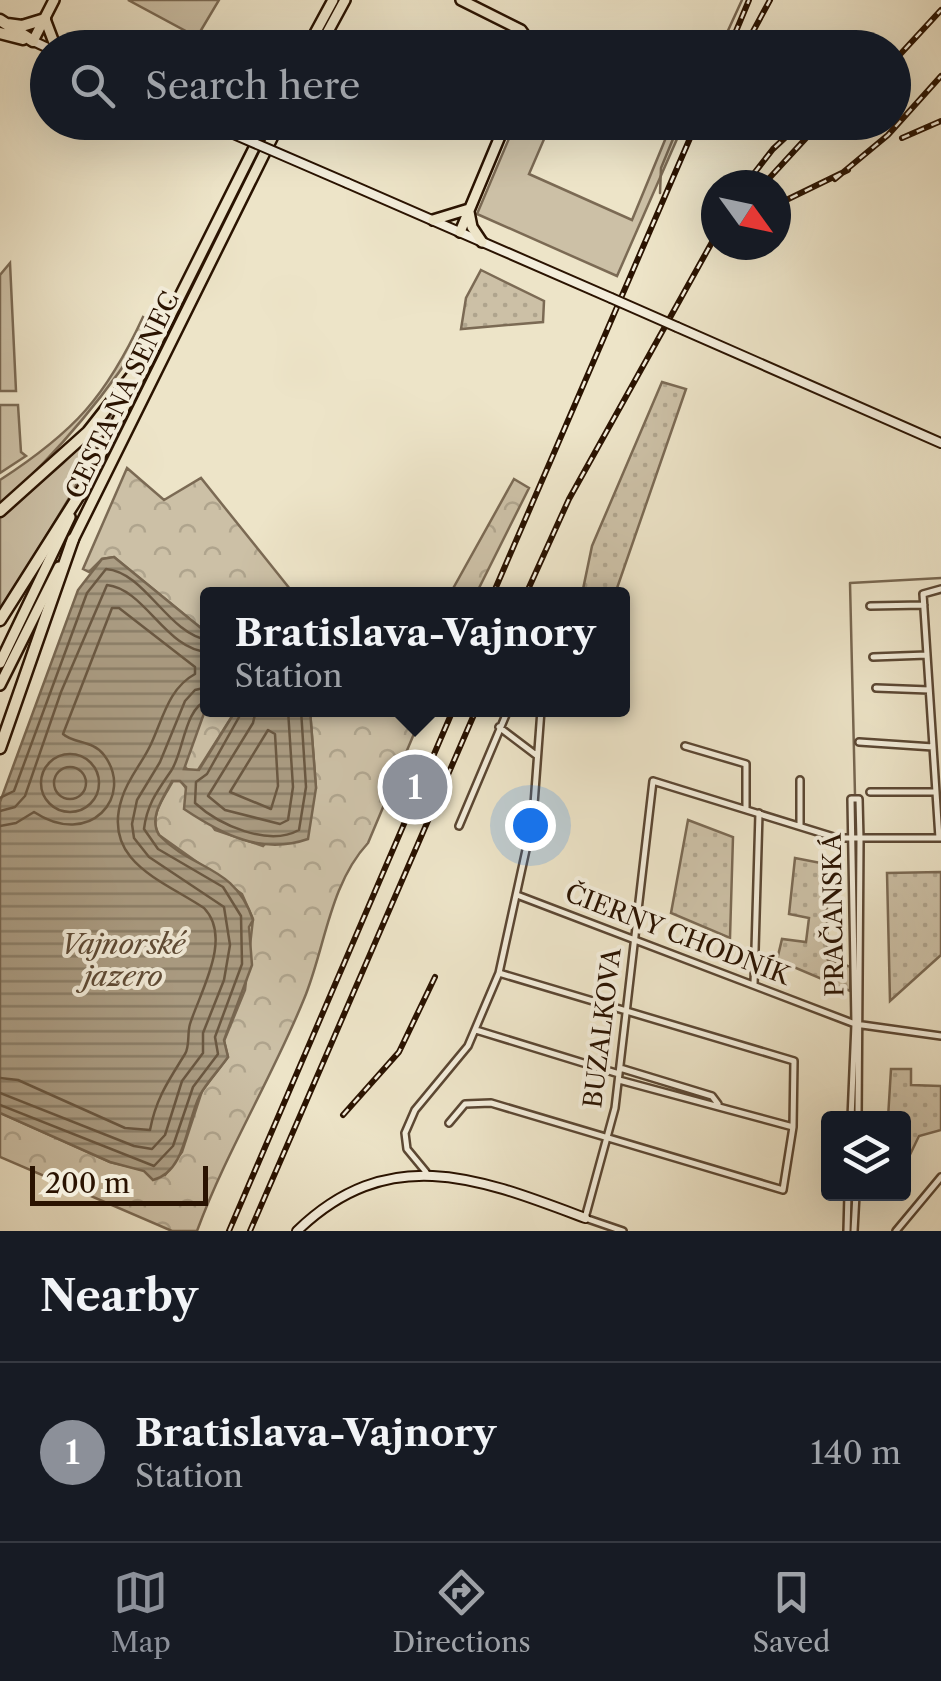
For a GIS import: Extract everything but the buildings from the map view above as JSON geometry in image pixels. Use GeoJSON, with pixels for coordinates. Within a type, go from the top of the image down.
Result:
{"type":"FeatureCollection","features":[{"type":"Feature","properties":{"kind":"highway"},"geometry":{"type":"LineString","coordinates":[[2,26],[22,26],[44,19]]}},
{"type":"Feature","properties":{"kind":"highway"},"geometry":{"type":"LineString","coordinates":[[2,26],[30,39]]}},
{"type":"Feature","properties":{"kind":"highway"},"geometry":{"type":"LineString","coordinates":[[0,511],[89,430],[148,357]]}},
{"type":"Feature","properties":{"kind":"highway"},"geometry":{"type":"LineString","coordinates":[[0,620],[84,488]]}},
{"type":"Feature","properties":{"kind":"highway"},"geometry":{"type":"LineString","coordinates":[[0,748],[73,540]]}},
{"type":"Feature","properties":{"kind":"main road"},"geometry":{"type":"LineString","coordinates":[[39,30],[54,0]]}},
{"type":"Feature","properties":{"kind":"main road"},"geometry":{"type":"LineString","coordinates":[[317,30],[333,0]]}},
{"type":"Feature","properties":{"kind":"main road"},"geometry":{"type":"LineString","coordinates":[[328,30],[344,0]]}},
{"type":"Feature","properties":{"kind":"main road"},"geometry":{"type":"LineString","coordinates":[[468,2],[520,30]]}},
{"type":"Feature","properties":{"kind":"main road"},"geometry":{"type":"LineString","coordinates":[[44,19],[49,30]]}},
{"type":"Feature","properties":{"kind":"main road"},"geometry":{"type":"LineString","coordinates":[[247,140],[941,442]]}},
{"type":"Feature","properties":{"kind":"main road","name":"CESTA NA SENEC"},"geometry":{"type":"LineString","coordinates":[[0,664],[258,140]]}},
{"type":"Feature","properties":{"kind":"main road","name":"CESTA NA SENEC"},"geometry":{"type":"LineString","coordinates":[[0,685],[271,140]]}},
{"type":"Feature","properties":{"kind":"main road"},"geometry":{"type":"LineString","coordinates":[[460,232],[498,140]]}},
{"type":"Feature","properties":{"kind":"main road"},"geometry":{"type":"LineString","coordinates":[[433,220],[469,209]]}},
{"type":"Feature","properties":{"kind":"main road"},"geometry":{"type":"LineString","coordinates":[[469,209],[472,227],[482,242]]}},
{"type":"Feature","properties":{"kind":"main road"},"geometry":{"type":"LineString","coordinates":[[298,1231],[320,1211],[353,1193],[426,1172],[461,1176],[585,1218]]}},
{"type":"Feature","properties":{"kind":"street"},"geometry":{"type":"LineString","coordinates":[[684,746],[746,764],[746,809],[856,840],[940,838],[923,594],[941,589]]}},
{"type":"Feature","properties":{"kind":"street"},"geometry":{"type":"LineString","coordinates":[[870,606],[924,605]]}},
{"type":"Feature","properties":{"kind":"street"},"geometry":{"type":"LineString","coordinates":[[873,657],[927,655]]}},
{"type":"Feature","properties":{"kind":"street"},"geometry":{"type":"LineString","coordinates":[[876,688],[929,690]]}},
{"type":"Feature","properties":{"kind":"street"},"geometry":{"type":"LineString","coordinates":[[458,826],[504,717]]}},
{"type":"Feature","properties":{"kind":"street"},"geometry":{"type":"LineString","coordinates":[[426,1172],[407,1149],[407,1125],[459,1061],[499,973],[534,818],[541,717]]}},
{"type":"Feature","properties":{"kind":"street"},"geometry":{"type":"LineString","coordinates":[[499,726],[537,755]]}},
{"type":"Feature","properties":{"kind":"street"},"geometry":{"type":"LineString","coordinates":[[859,742],[933,746]]}},
{"type":"Feature","properties":{"kind":"street"},"geometry":{"type":"LineString","coordinates":[[800,780],[800,826]]}},
{"type":"Feature","properties":{"kind":"street","name":"BUZALKOVA"},"geometry":{"type":"LineString","coordinates":[[585,1218],[608,1138],[619,1074],[653,781],[746,809]]}},
{"type":"Feature","properties":{"kind":"street"},"geometry":{"type":"LineString","coordinates":[[870,792],[935,792]]}},
{"type":"Feature","properties":{"kind":"street","name":"PRAČANSKÁ"},"geometry":{"type":"LineString","coordinates":[[855,1111],[859,799],[851,799],[856,840]]}},
{"type":"Feature","properties":{"kind":"street"},"geometry":{"type":"LineString","coordinates":[[754,984],[759,813]]}},
{"type":"Feature","properties":{"kind":"street","name":"ČIERNY CHODNÍK"},"geometry":{"type":"LineString","coordinates":[[516,895],[859,1024],[941,1036]]}},
{"type":"Feature","properties":{"kind":"street"},"geometry":{"type":"LineString","coordinates":[[449,1123],[465,1104],[476,1101],[783,1190],[792,1151],[794,1061],[499,973]]}},
{"type":"Feature","properties":{"kind":"street"},"geometry":{"type":"LineString","coordinates":[[476,1030],[710,1107],[718,1104]]}},
{"type":"Feature","properties":{"kind":"street"},"geometry":{"type":"LineString","coordinates":[[619,1074],[712,1096],[718,1104],[793,1127]]}},
{"type":"Feature","properties":{"kind":"street"},"geometry":{"type":"LineString","coordinates":[[896,1231],[941,1177]]}},
{"type":"Feature","properties":{"kind":"street"},"geometry":{"type":"LineString","coordinates":[[851,1231],[852,1201]]}},
{"type":"Feature","properties":{"kind":"street"},"geometry":{"type":"LineString","coordinates":[[585,1218],[623,1231]]}},
{"type":"Feature","properties":{"kind":"green space"},"geometry":{"type":"Polygon","coordinates":[[[128,0],[219,0],[201,30],[184,30],[128,0]]]}},
{"type":"Feature","properties":{"kind":"green space"},"geometry":{"type":"Polygon","coordinates":[[[508,140],[544,140],[529,174],[632,220],[665,140],[677,140],[617,276],[477,214],[508,140]]]}},
{"type":"Feature","properties":{"kind":"green space"},"geometry":{"type":"Polygon","coordinates":[[[10,263],[16,391],[0,391],[0,275],[10,263]]]}},
{"type":"Feature","properties":{"kind":"green space"},"geometry":{"type":"Polygon","coordinates":[[[481,270],[544,301],[543,322],[461,329],[466,298],[481,270]]]}},
{"type":"Feature","properties":{"kind":"green space"},"geometry":{"type":"Polygon","coordinates":[[[143,317],[152,323],[119,373],[64,441],[0,505],[0,480],[48,446],[85,411],[115,369],[143,317]]]}},
{"type":"Feature","properties":{"kind":"green space"},"geometry":{"type":"Polygon","coordinates":[[[662,382],[686,389],[617,587],[583,587],[592,546],[662,382]]]}},
{"type":"Feature","properties":{"kind":"green space"},"geometry":{"type":"Polygon","coordinates":[[[0,405],[18,405],[21,452],[26,456],[0,473],[0,405]]]}},
{"type":"Feature","properties":{"kind":"green space"},"geometry":{"type":"Polygon","coordinates":[[[113,411],[71,495],[0,612],[0,518],[63,463],[113,411]]]}},
{"type":"Feature","properties":{"kind":"green space"},"geometry":{"type":"Polygon","coordinates":[[[127,468],[164,500],[201,478],[288,587],[200,587],[200,627],[114,557],[102,559],[89,572],[83,569],[127,468]]]}},
{"type":"Feature","properties":{"kind":"green space"},"geometry":{"type":"Polygon","coordinates":[[[514,479],[529,488],[480,587],[454,587],[514,479]]]}},
{"type":"Feature","properties":{"kind":"green space"},"geometry":{"type":"Polygon","coordinates":[[[202,717],[232,717],[198,770],[189,771],[183,765],[202,717]]]}},
{"type":"Feature","properties":{"kind":"green space"},"geometry":{"type":"Polygon","coordinates":[[[311,717],[421,717],[368,843],[344,878],[304,999],[197,1231],[172,1231],[0,1157],[0,1113],[110,1162],[165,1175],[182,1152],[202,1091],[228,1057],[224,1041],[245,990],[253,919],[242,894],[159,835],[156,814],[173,781],[181,781],[215,830],[263,846],[316,788],[311,717]]]}},
{"type":"Feature","properties":{"kind":"green space"},"geometry":{"type":"Polygon","coordinates":[[[688,820],[733,837],[730,938],[671,913],[688,820]]]}},
{"type":"Feature","properties":{"kind":"green space"},"geometry":{"type":"Polygon","coordinates":[[[795,858],[826,864],[828,960],[851,967],[850,991],[777,960],[782,939],[806,942],[809,918],[789,914],[795,858]]]}},
{"type":"Feature","properties":{"kind":"green space"},"geometry":{"type":"Polygon","coordinates":[[[941,872],[941,955],[890,1001],[887,873],[941,872]]]}},
{"type":"Feature","properties":{"kind":"green space"},"geometry":{"type":"Polygon","coordinates":[[[891,1069],[911,1069],[911,1085],[941,1086],[941,1130],[919,1136],[911,1153],[911,1111],[888,1111],[891,1069]]]}},
{"type":"Feature","properties":{"kind":"water","name":"Vajnorské jazero"},"geometry":{"type":"Polygon","coordinates":[[[114,557],[200,627],[203,717],[184,769],[199,770],[232,717],[311,717],[316,788],[308,839],[275,845],[228,834],[184,809],[186,787],[180,781],[172,781],[158,807],[155,821],[159,835],[185,856],[224,878],[245,902],[253,920],[249,927],[252,965],[224,1040],[228,1057],[200,1095],[173,1167],[153,1180],[144,1171],[110,1162],[0,1113],[0,802],[78,590],[102,559],[114,557]]]}},
{"type":"Feature","properties":{"kind":"waterway"},"geometry":{"type":"LineString","coordinates":[[728,30],[742,0]]}},
{"type":"Feature","properties":{"kind":"waterway"},"geometry":{"type":"LineString","coordinates":[[660,193],[661,168],[673,140]]}},
{"type":"Feature","properties":{"kind":"waterway"},"geometry":{"type":"LineString","coordinates":[[855,795],[850,583],[941,578]]}},
{"type":"Feature","properties":{"kind":"waterway"},"geometry":{"type":"LineString","coordinates":[[855,802],[856,834]]}},
{"type":"Feature","properties":{"kind":"railway"},"geometry":{"type":"LineString","coordinates":[[736,30],[749,0]]}},
{"type":"Feature","properties":{"kind":"railway"},"geometry":{"type":"LineString","coordinates":[[754,30],[770,0]]}},
{"type":"Feature","properties":{"kind":"railway"},"geometry":{"type":"LineString","coordinates":[[911,43],[941,10]]}},
{"type":"Feature","properties":{"kind":"railway"},"geometry":{"type":"LineString","coordinates":[[911,109],[941,76]]}},
{"type":"Feature","properties":{"kind":"railway"},"geometry":{"type":"LineString","coordinates":[[911,134],[941,121]]}},
{"type":"Feature","properties":{"kind":"railway"},"geometry":{"type":"LineString","coordinates":[[496,587],[689,140]]}},
{"type":"Feature","properties":{"kind":"railway"},"geometry":{"type":"LineString","coordinates":[[757,170],[783,140]]}},
{"type":"Feature","properties":{"kind":"railway"},"geometry":{"type":"LineString","coordinates":[[777,170],[804,140]]}},
{"type":"Feature","properties":{"kind":"railway"},"geometry":{"type":"LineString","coordinates":[[835,179],[882,140]]}},
{"type":"Feature","properties":{"kind":"railway"},"geometry":{"type":"LineString","coordinates":[[791,198],[848,170]]}},
{"type":"Feature","properties":{"kind":"railway"},"geometry":{"type":"LineString","coordinates":[[529,587],[569,499],[702,260]]}},
{"type":"Feature","properties":{"kind":"railway"},"geometry":{"type":"LineString","coordinates":[[229,1231],[450,717]]}},
{"type":"Feature","properties":{"kind":"railway"},"geometry":{"type":"LineString","coordinates":[[250,1231],[473,717]]}},
{"type":"Feature","properties":{"kind":"railway"},"geometry":{"type":"LineString","coordinates":[[343,1115],[399,1052],[435,977]]}},
{"type":"Feature","properties":{"kind":"place","name":"Bratislava-Vajnory"},"geometry":{"type":"Point","coordinates":[415,787]}}]}
